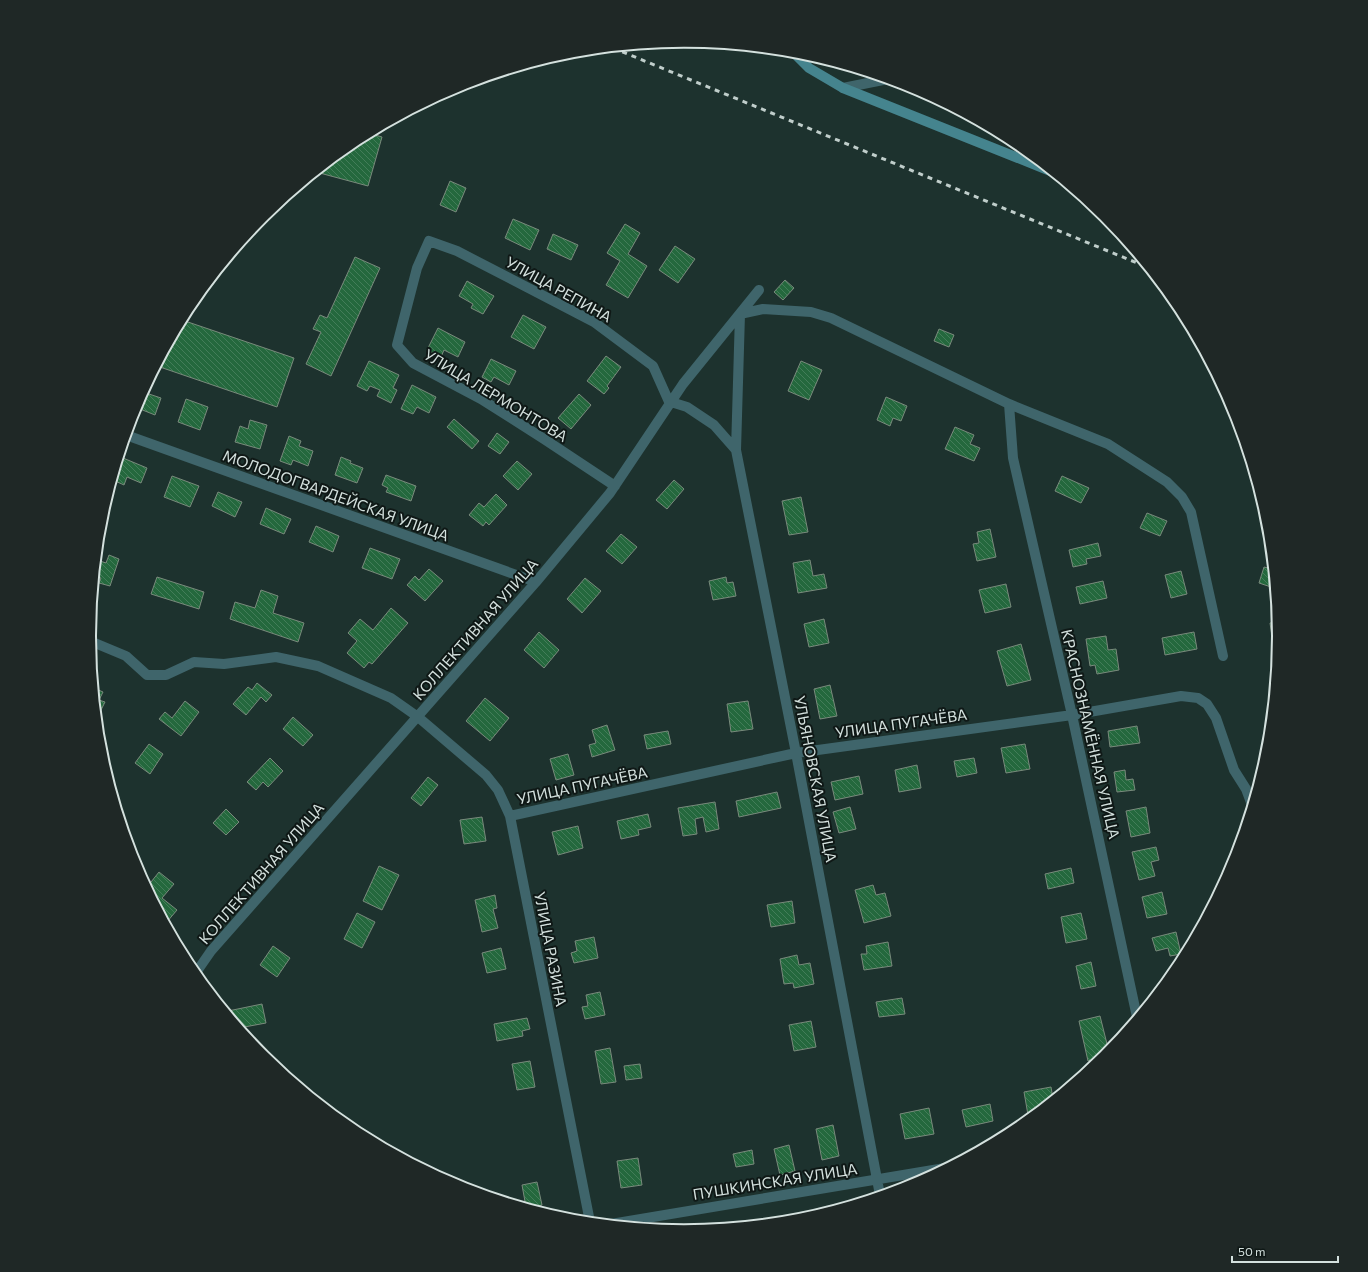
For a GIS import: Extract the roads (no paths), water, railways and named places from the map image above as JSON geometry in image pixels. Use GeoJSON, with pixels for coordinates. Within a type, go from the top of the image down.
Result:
{"type":"FeatureCollection","features":[{"type":"Feature","properties":{"kind":"street"},"geometry":{"type":"LineString","coordinates":[[800,59],[809,68],[843,88],[1035,165]]}},
{"type":"Feature","properties":{"kind":"street"},"geometry":{"type":"LineString","coordinates":[[843,88],[878,81]]}},
{"type":"Feature","properties":{"kind":"street","name":"УЛИЦА РЕПИНА"},"geometry":{"type":"LineString","coordinates":[[429,242],[457,251],[594,322],[653,366],[670,403]]}},
{"type":"Feature","properties":{"kind":"street","name":"УЛИЦА ЛЕРМОНТОВА"},"geometry":{"type":"LineString","coordinates":[[429,242],[417,268],[396,345],[413,363],[481,399],[615,486]]}},
{"type":"Feature","properties":{"kind":"street","name":"КОЛЛЕКТИВНАЯ УЛИЦА"},"geometry":{"type":"LineString","coordinates":[[199,968],[216,945],[536,582],[615,486],[683,384],[759,290]]}},
{"type":"Feature","properties":{"kind":"street"},"geometry":{"type":"LineString","coordinates":[[740,314],[763,310],[811,312],[831,318],[1009,404],[1108,444],[1167,482],[1182,497],[1191,512],[1224,656]]}},
{"type":"Feature","properties":{"kind":"street","name":"УЛЬЯНОВСКАЯ УЛИЦА"},"geometry":{"type":"LineString","coordinates":[[740,314],[736,450],[796,753],[879,1191]]}},
{"type":"Feature","properties":{"kind":"street"},"geometry":{"type":"LineString","coordinates":[[670,403],[687,408],[714,425],[736,450]]}},
{"type":"Feature","properties":{"kind":"street","name":"КРАСНОЗНАМЁННАЯ УЛИЦА"},"geometry":{"type":"LineString","coordinates":[[1009,404],[1012,458],[1072,715],[1136,1012]]}},
{"type":"Feature","properties":{"kind":"street","name":"МОЛОДОГВАРДЕЙСКАЯ УЛИЦА"},"geometry":{"type":"LineString","coordinates":[[131,437],[536,582]]}},
{"type":"Feature","properties":{"kind":"street","name":"УЛИЦА РАЗИНА"},"geometry":{"type":"LineString","coordinates":[[96,644],[126,656],[147,675],[166,675],[194,662],[224,664],[276,657],[318,666],[391,698],[418,717],[486,775],[498,790],[510,816],[589,1216]]}},
{"type":"Feature","properties":{"kind":"street","name":"УЛИЦА ПУГАЧЁВА"},"geometry":{"type":"LineString","coordinates":[[510,816],[796,753],[1072,715],[1181,696],[1198,698],[1208,704],[1216,718],[1234,770],[1246,789],[1249,797]]}},
{"type":"Feature","properties":{"kind":"street","name":"ПУШКИНСКАЯ УЛИЦА"},"geometry":{"type":"LineString","coordinates":[[628,1221],[925,1172]]}},
{"type":"Feature","properties":{"kind":"railway"},"geometry":{"type":"LineString","coordinates":[[622,52],[1138,263]]}}]}
